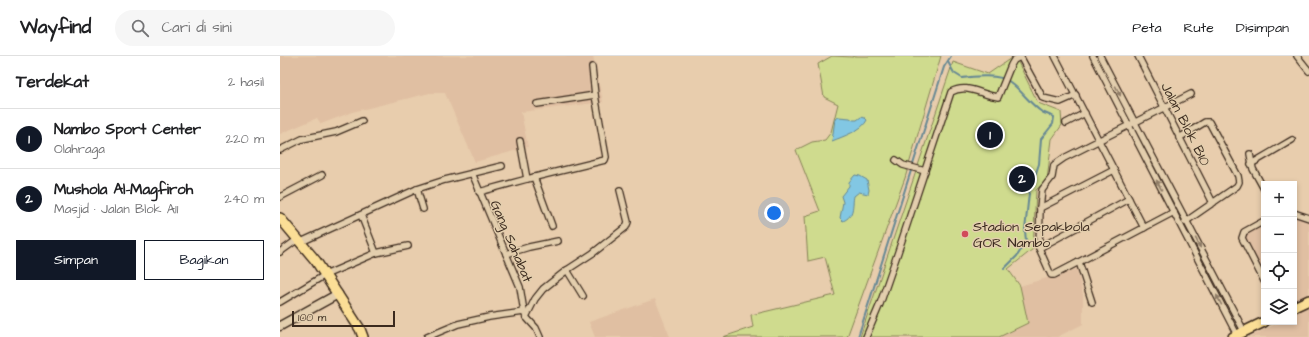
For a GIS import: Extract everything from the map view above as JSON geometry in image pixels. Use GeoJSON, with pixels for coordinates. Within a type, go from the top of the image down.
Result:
{"type":"FeatureCollection","features":[{"type":"Feature","properties":{"kind":"main road"},"geometry":{"type":"LineString","coordinates":[[280,218],[300,240],[325,275],[361,333],[367,333],[370,337]]}},
{"type":"Feature","properties":{"kind":"main road"},"geometry":{"type":"LineString","coordinates":[[1297,306],[1309,300]]}},
{"type":"Feature","properties":{"kind":"main road"},"geometry":{"type":"LineString","coordinates":[[1238,334],[1261,323]]}},
{"type":"Feature","properties":{"kind":"street"},"geometry":{"type":"LineString","coordinates":[[866,337],[880,304],[951,92],[957,89],[966,88],[998,97],[1010,65],[1020,56],[1043,98],[1059,102],[1076,95]]}},
{"type":"Feature","properties":{"kind":"street"},"geometry":{"type":"LineString","coordinates":[[1055,56],[1144,228]]}},
{"type":"Feature","properties":{"kind":"street"},"geometry":{"type":"LineString","coordinates":[[1093,56],[1238,334]]}},
{"type":"Feature","properties":{"kind":"street"},"geometry":{"type":"LineString","coordinates":[[1100,56],[1187,221],[1238,334]]}},
{"type":"Feature","properties":{"kind":"street","name":"Jalan Blok B10"},"geometry":{"type":"LineString","coordinates":[[1138,56],[1213,203]]}},
{"type":"Feature","properties":{"kind":"street"},"geometry":{"type":"LineString","coordinates":[[1297,56],[1309,71]]}},
{"type":"Feature","properties":{"kind":"street"},"geometry":{"type":"LineString","coordinates":[[479,192],[605,160],[606,157],[595,96],[592,67]]}},
{"type":"Feature","properties":{"kind":"street"},"geometry":{"type":"LineString","coordinates":[[1174,212],[1056,274],[1051,275],[1039,248],[1042,190],[1052,177],[1054,165],[1064,158],[1191,94]]}},
{"type":"Feature","properties":{"kind":"street"},"geometry":{"type":"LineString","coordinates":[[537,104],[595,96]]}},
{"type":"Feature","properties":{"kind":"street"},"geometry":{"type":"LineString","coordinates":[[1066,123],[1085,113]]}},
{"type":"Feature","properties":{"kind":"street"},"geometry":{"type":"LineString","coordinates":[[280,150],[302,139],[336,132],[362,121]]}},
{"type":"Feature","properties":{"kind":"street"},"geometry":{"type":"LineString","coordinates":[[1180,138],[1205,122],[1210,122],[1238,176],[1239,182],[1237,186],[1187,221],[1180,224]]}},
{"type":"Feature","properties":{"kind":"street"},"geometry":{"type":"LineString","coordinates":[[1251,164],[1292,140]]}},
{"type":"Feature","properties":{"kind":"street"},"geometry":{"type":"LineString","coordinates":[[520,141],[526,179]]}},
{"type":"Feature","properties":{"kind":"street"},"geometry":{"type":"LineString","coordinates":[[1250,154],[1251,164],[1261,184]]}},
{"type":"Feature","properties":{"kind":"street"},"geometry":{"type":"LineString","coordinates":[[896,160],[908,166],[925,171]]}},
{"type":"Feature","properties":{"kind":"street"},"geometry":{"type":"LineString","coordinates":[[280,252],[300,240],[361,215],[417,189],[445,180],[502,166]]}},
{"type":"Feature","properties":{"kind":"street"},"geometry":{"type":"LineString","coordinates":[[1040,208],[1114,170]]}},
{"type":"Feature","properties":{"kind":"street","name":"Gang Sahabat"},"geometry":{"type":"LineString","coordinates":[[472,173],[520,287],[525,314],[536,328],[539,337]]}},
{"type":"Feature","properties":{"kind":"street"},"geometry":{"type":"LineString","coordinates":[[280,198],[322,175]]}},
{"type":"Feature","properties":{"kind":"street"},"geometry":{"type":"LineString","coordinates":[[534,177],[552,226]]}},
{"type":"Feature","properties":{"kind":"street"},"geometry":{"type":"LineString","coordinates":[[417,189],[423,209]]}},
{"type":"Feature","properties":{"kind":"street"},"geometry":{"type":"LineString","coordinates":[[427,337],[458,324],[489,317],[525,314],[543,289],[567,270],[594,253],[626,227],[628,222],[620,190]]}},
{"type":"Feature","properties":{"kind":"street"},"geometry":{"type":"LineString","coordinates":[[1039,248],[1129,199]]}},
{"type":"Feature","properties":{"kind":"street"},"geometry":{"type":"LineString","coordinates":[[1297,214],[1309,218]]}},
{"type":"Feature","properties":{"kind":"street"},"geometry":{"type":"LineString","coordinates":[[361,215],[376,253]]}},
{"type":"Feature","properties":{"kind":"street"},"geometry":{"type":"LineString","coordinates":[[1261,223],[1244,232],[1242,238],[1261,275]]}},
{"type":"Feature","properties":{"kind":"street"},"geometry":{"type":"LineString","coordinates":[[506,254],[528,247],[558,241]]}},
{"type":"Feature","properties":{"kind":"street"},"geometry":{"type":"LineString","coordinates":[[280,302],[325,275],[376,253],[408,246]]}},
{"type":"Feature","properties":{"kind":"street"},"geometry":{"type":"LineString","coordinates":[[1079,262],[1092,302]]}},
{"type":"Feature","properties":{"kind":"street"},"geometry":{"type":"LineString","coordinates":[[567,270],[584,296]]}},
{"type":"Feature","properties":{"kind":"street"},"geometry":{"type":"LineString","coordinates":[[280,326],[338,294]]}},
{"type":"Feature","properties":{"kind":"shaded area"},"geometry":{"type":"Polygon","coordinates":[[[280,56],[593,56],[603,102],[521,112],[528,147],[475,162],[445,93],[430,93],[352,112],[321,124],[317,118],[280,134],[280,56]]]}},
{"type":"Feature","properties":{"kind":"shaded area"},"geometry":{"type":"Polygon","coordinates":[[[1297,216],[1309,222],[1309,337],[1249,337],[1275,325],[1297,325],[1297,216]]]}},
{"type":"Feature","properties":{"kind":"shaded area"},"geometry":{"type":"Polygon","coordinates":[[[1261,222],[1261,277],[1239,234],[1261,222]]]}},
{"type":"Feature","properties":{"kind":"shaded area"},"geometry":{"type":"Polygon","coordinates":[[[1077,269],[1083,295],[1083,324],[1057,337],[999,337],[1028,323],[1020,286],[1077,269]]]}},
{"type":"Feature","properties":{"kind":"shaded area"},"geometry":{"type":"Polygon","coordinates":[[[655,299],[670,337],[595,337],[589,322],[655,299]]]}},
{"type":"Feature","properties":{"kind":"green space"},"geometry":{"type":"Polygon","coordinates":[[[832,56],[941,56],[905,178],[847,337],[723,337],[753,327],[751,315],[835,295],[825,257],[808,261],[805,216],[820,211],[796,150],[812,142],[825,140],[831,132],[838,104],[824,97],[818,64],[832,56]]]}},
{"type":"Feature","properties":{"kind":"green space"},"geometry":{"type":"Polygon","coordinates":[[[1014,56],[1038,103],[1061,112],[1062,125],[1052,139],[1047,180],[1036,190],[1033,249],[1008,269],[1020,286],[1028,323],[999,337],[860,337],[953,62],[988,74],[1014,56]]]}},
{"type":"Feature","properties":{"kind":"water"},"geometry":{"type":"Polygon","coordinates":[[[839,117],[857,120],[861,117],[867,120],[865,124],[857,130],[832,141],[835,119],[839,117]]]}},
{"type":"Feature","properties":{"kind":"water"},"geometry":{"type":"Polygon","coordinates":[[[855,175],[867,180],[869,190],[868,194],[859,192],[854,196],[850,216],[843,221],[840,218],[843,202],[841,196],[855,175]]]}},
{"type":"Feature","properties":{"kind":"waterway"},"geometry":{"type":"LineString","coordinates":[[858,337],[944,67],[951,56]]}},
{"type":"Feature","properties":{"kind":"waterway"},"geometry":{"type":"LineString","coordinates":[[948,62],[954,73],[962,78],[987,76],[1006,79],[1038,109],[1054,117],[1053,124],[1041,139],[1039,164],[1029,193],[1025,230],[1026,242],[1017,256],[1004,269]]}},
{"type":"Feature","properties":{"kind":"place","name":"Nambo Sport Center"},"geometry":{"type":"Point","coordinates":[990,135]}},
{"type":"Feature","properties":{"kind":"place","name":"Mushola Al-Magfiroh"},"geometry":{"type":"Point","coordinates":[1022,179]}},
{"type":"Feature","properties":{"kind":"place","name":"Stadion Sepakbola GOR Nambo"},"geometry":{"type":"Point","coordinates":[965,234]}}]}
